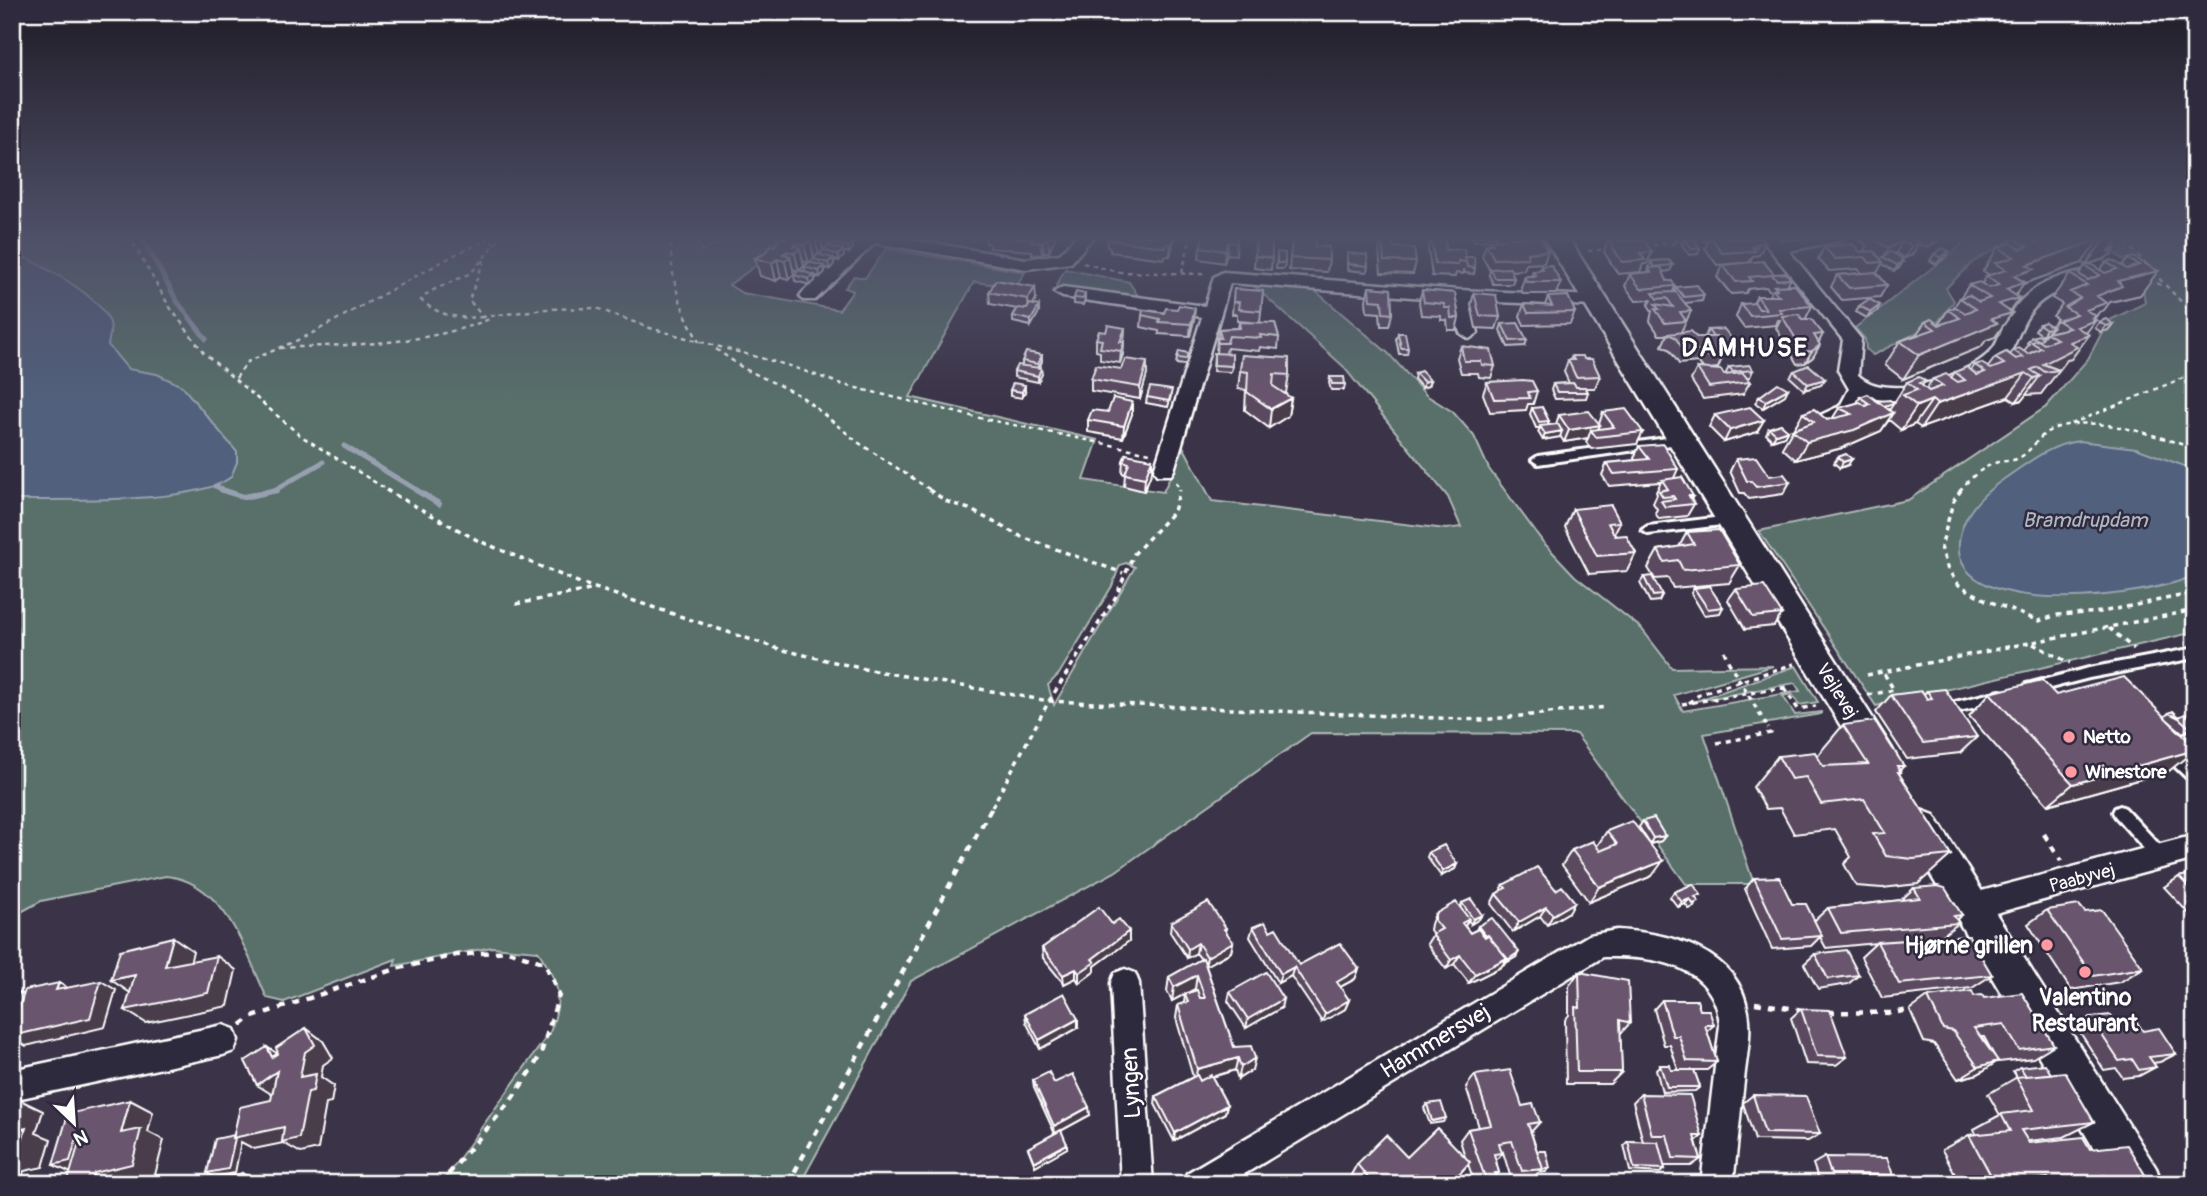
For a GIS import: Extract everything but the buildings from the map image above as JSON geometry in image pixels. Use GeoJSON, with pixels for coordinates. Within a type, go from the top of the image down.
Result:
{"type":"FeatureCollection","features":[{"type":"Feature","properties":{"kind":"street"},"geometry":{"type":"LineString","coordinates":[[809,296],[814,292]]}},
{"type":"Feature","properties":{"kind":"street"},"geometry":{"type":"LineString","coordinates":[[1063,292],[1213,313]]}},
{"type":"Feature","properties":{"kind":"street"},"geometry":{"type":"LineString","coordinates":[[1167,464],[1219,292]]}},
{"type":"Feature","properties":{"kind":"street"},"geometry":{"type":"LineString","coordinates":[[1417,292],[1595,301]]}},
{"type":"Feature","properties":{"kind":"street","name":"Vejlevej"},"geometry":{"type":"LineString","coordinates":[[1589,292],[2140,1184]]}},
{"type":"Feature","properties":{"kind":"street"},"geometry":{"type":"LineString","coordinates":[[1814,292],[1852,339],[1847,371],[1851,380],[1860,387],[1901,397],[1966,374],[1991,362],[2006,345],[2013,325],[2032,298],[2040,292]]}},
{"type":"Feature","properties":{"kind":"street"},"geometry":{"type":"LineString","coordinates":[[1459,295],[1469,333]]}},
{"type":"Feature","properties":{"kind":"street"},"geometry":{"type":"LineString","coordinates":[[1819,424],[1847,410],[1860,387]]}},
{"type":"Feature","properties":{"kind":"street","name":"Paabyvej"},"geometry":{"type":"LineString","coordinates":[[1969,907],[2195,846]]}},
{"type":"Feature","properties":{"kind":"street","name":"Hammersvej"},"geometry":{"type":"LineString","coordinates":[[1198,1184],[1599,944],[1650,946],[1685,954],[1704,967],[1731,999]]}},
{"type":"Feature","properties":{"kind":"street","name":"Lyngen"},"geometry":{"type":"LineString","coordinates":[[1125,982],[1137,1184]]}},
{"type":"Feature","properties":{"kind":"street"},"geometry":{"type":"LineString","coordinates":[[1717,1184],[1735,1025],[1731,999]]}},
{"type":"Feature","properties":{"kind":"street"},"geometry":{"type":"LineString","coordinates":[[12,1085],[223,1040]]}},
{"type":"Feature","properties":{"kind":"lane"},"geometry":{"type":"LineString","coordinates":[[1538,460],[1681,440]]}},
{"type":"Feature","properties":{"kind":"lane"},"geometry":{"type":"LineString","coordinates":[[1648,530],[1730,520]]}},
{"type":"Feature","properties":{"kind":"lane"},"geometry":{"type":"LineString","coordinates":[[1951,708],[2086,674],[2195,653]]}},
{"type":"Feature","properties":{"kind":"lane"},"geometry":{"type":"LineString","coordinates":[[2086,674],[2105,689]]}},
{"type":"Feature","properties":{"kind":"lane"},"geometry":{"type":"LineString","coordinates":[[2155,738],[2195,777]]}},
{"type":"Feature","properties":{"kind":"lane"},"geometry":{"type":"LineString","coordinates":[[2120,812],[2161,856]]}},
{"type":"Feature","properties":{"kind":"path"},"geometry":{"type":"LineString","coordinates":[[162,292],[204,353],[301,436],[379,486],[477,540],[597,589],[779,649],[901,676],[1049,701],[1482,720],[1607,707]]}},
{"type":"Feature","properties":{"kind":"path"},"geometry":{"type":"LineString","coordinates":[[236,378],[247,362],[307,335],[387,292]]}},
{"type":"Feature","properties":{"kind":"path"},"geometry":{"type":"LineString","coordinates":[[431,292],[421,300],[432,310],[463,317],[497,316],[545,309],[596,308],[714,348],[975,418],[1167,464],[1177,483],[1181,494],[1179,501],[1163,525],[1134,554],[1115,598],[1049,701],[788,1184]]}},
{"type":"Feature","properties":{"kind":"path"},"geometry":{"type":"LineString","coordinates":[[472,292],[469,300],[483,317]]}},
{"type":"Feature","properties":{"kind":"path"},"geometry":{"type":"LineString","coordinates":[[675,292],[680,309],[699,342]]}},
{"type":"Feature","properties":{"kind":"path"},"geometry":{"type":"LineString","coordinates":[[2171,292],[2195,316]]}},
{"type":"Feature","properties":{"kind":"path"},"geometry":{"type":"LineString","coordinates":[[275,348],[410,342],[468,330],[497,316]]}},
{"type":"Feature","properties":{"kind":"path"},"geometry":{"type":"LineString","coordinates":[[714,348],[743,368],[802,396],[859,443],[948,502],[969,509],[1022,537],[1124,573]]}},
{"type":"Feature","properties":{"kind":"path"},"geometry":{"type":"LineString","coordinates":[[2195,373],[2048,432],[2018,459],[1995,463],[1967,481],[1953,502],[1944,527],[1941,547],[1948,570],[1959,584],[1986,600],[2039,621],[2057,615],[2101,612],[2195,593]]}},
{"type":"Feature","properties":{"kind":"path"},"geometry":{"type":"LineString","coordinates":[[2066,426],[2115,426],[2150,432],[2195,449]]}},
{"type":"Feature","properties":{"kind":"path"},"geometry":{"type":"LineString","coordinates":[[516,604],[597,589]]}},
{"type":"Feature","properties":{"kind":"path"},"geometry":{"type":"LineString","coordinates":[[1867,675],[2195,610]]}},
{"type":"Feature","properties":{"kind":"path"},"geometry":{"type":"LineString","coordinates":[[2109,628],[2148,662]]}},
{"type":"Feature","properties":{"kind":"path"},"geometry":{"type":"LineString","coordinates":[[2031,643],[2064,658],[2086,674]]}},
{"type":"Feature","properties":{"kind":"path"},"geometry":{"type":"LineString","coordinates":[[1717,743],[1770,733],[1724,651]]}},
{"type":"Feature","properties":{"kind":"path"},"geometry":{"type":"LineString","coordinates":[[1689,703],[1700,694],[1816,658]]}},
{"type":"Feature","properties":{"kind":"path"},"geometry":{"type":"LineString","coordinates":[[1682,704],[1786,687],[1798,709],[1894,690],[1883,672]]}},
{"type":"Feature","properties":{"kind":"path"},"geometry":{"type":"LineString","coordinates":[[2044,834],[2074,880]]}},
{"type":"Feature","properties":{"kind":"path"},"geometry":{"type":"LineString","coordinates":[[223,1040],[250,1018],[390,970],[455,953],[494,950],[534,956],[552,967],[557,984],[558,1003],[541,1055],[519,1087],[440,1184]]}},
{"type":"Feature","properties":{"kind":"path"},"geometry":{"type":"LineString","coordinates":[[1731,999],[1814,1011],[1892,1013],[1919,1008]]}},
{"type":"Feature","properties":{"kind":"green space"},"geometry":{"type":"Polygon","coordinates":[[[12,292],[740,292],[839,310],[852,292],[969,292],[910,397],[1098,440],[1084,480],[1163,492],[1184,448],[1212,501],[1446,529],[1461,527],[1448,497],[1343,366],[1261,292],[1316,292],[1388,353],[1426,395],[1453,412],[1474,436],[1489,469],[1543,542],[1575,576],[1641,628],[1672,668],[1773,666],[1674,695],[1683,711],[1800,691],[1795,683],[1696,701],[1796,666],[1818,702],[1799,705],[1792,694],[1783,696],[1795,715],[1821,712],[1704,734],[1754,884],[1686,884],[1576,734],[1311,733],[1115,872],[911,981],[800,1184],[441,1184],[550,1032],[557,1009],[557,990],[538,951],[492,947],[394,966],[396,959],[284,1002],[267,998],[231,922],[204,891],[186,881],[166,876],[41,901],[12,917],[12,292]],[[1126,563],[1120,565],[1112,586],[1059,674],[1048,685],[1054,705],[1135,567],[1126,563]]]}},
{"type":"Feature","properties":{"kind":"green space"},"geometry":{"type":"Polygon","coordinates":[[[1090,292],[1135,292],[1140,299],[1090,292]]]}},
{"type":"Feature","properties":{"kind":"green space"},"geometry":{"type":"Polygon","coordinates":[[[1901,292],[1948,292],[1954,301],[1938,322],[1873,355],[1866,349],[1865,339],[1855,328],[1901,292]]]}},
{"type":"Feature","properties":{"kind":"green space"},"geometry":{"type":"Polygon","coordinates":[[[2143,292],[2195,292],[2195,632],[1876,706],[1759,531],[1908,500],[2046,407],[2088,359],[2108,321],[2145,303],[2143,292]]]}},
{"type":"Feature","properties":{"kind":"water"},"geometry":{"type":"Polygon","coordinates":[[[12,292],[83,292],[104,312],[111,331],[108,345],[128,369],[157,374],[182,386],[237,452],[237,462],[231,477],[214,486],[189,492],[127,499],[12,500],[12,292]]]}},
{"type":"Feature","properties":{"kind":"water","name":"Bramdrupdam"},"geometry":{"type":"Polygon","coordinates":[[[2079,441],[2136,448],[2195,470],[2195,575],[2139,591],[2058,597],[2019,594],[1986,584],[1965,568],[1959,542],[1961,532],[1969,514],[1981,498],[2040,455],[2079,441]]]}},
{"type":"Feature","properties":{"kind":"waterway"},"geometry":{"type":"LineString","coordinates":[[172,292],[206,339]]}},
{"type":"Feature","properties":{"kind":"waterway"},"geometry":{"type":"LineString","coordinates":[[344,446],[418,491]]}},
{"type":"Feature","properties":{"kind":"waterway"},"geometry":{"type":"LineString","coordinates":[[273,491],[323,462]]}},
{"type":"Feature","properties":{"kind":"waterway"},"geometry":{"type":"LineString","coordinates":[[215,486],[226,491]]}},
{"type":"Feature","properties":{"kind":"waterway"},"geometry":{"type":"LineString","coordinates":[[222,490],[244,497],[273,491]]}},
{"type":"Feature","properties":{"kind":"waterway"},"geometry":{"type":"LineString","coordinates":[[416,490],[439,504]]}},
{"type":"Feature","properties":{"kind":"place","name":"Netto"},"geometry":{"type":"Point","coordinates":[2069,737]}},
{"type":"Feature","properties":{"kind":"place","name":"Winestore"},"geometry":{"type":"Point","coordinates":[2071,772]}},
{"type":"Feature","properties":{"kind":"place","name":"Hjørne grillen"},"geometry":{"type":"Point","coordinates":[2047,945]}},
{"type":"Feature","properties":{"kind":"place","name":"Valentino Restaurant"},"geometry":{"type":"Point","coordinates":[2085,972]}},
{"type":"Feature","properties":{"kind":"district","name":"DAMHUSE"},"geometry":{"type":"Point","coordinates":[1745,348]}}]}
